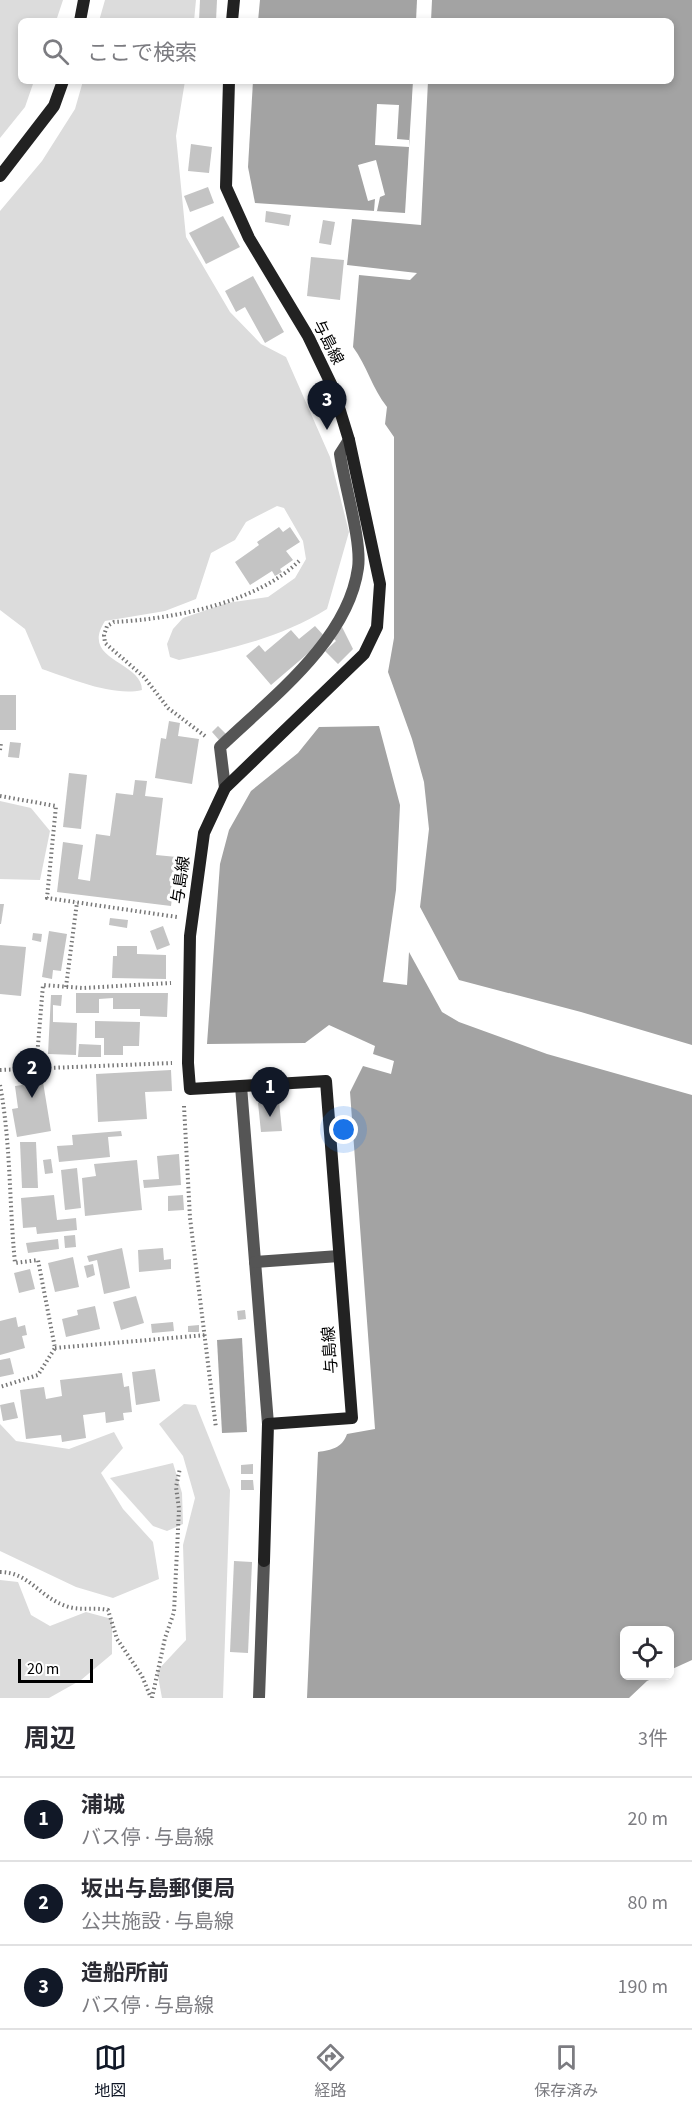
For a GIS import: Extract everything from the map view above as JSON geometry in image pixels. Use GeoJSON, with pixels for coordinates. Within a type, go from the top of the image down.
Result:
{"type":"FeatureCollection","features":[{"type":"Feature","properties":{"kind":"main road"},"geometry":{"type":"LineString","coordinates":[[81,18],[84,0]]}},
{"type":"Feature","properties":{"kind":"main road"},"geometry":{"type":"LineString","coordinates":[[232,18],[234,0]]}},
{"type":"Feature","properties":{"kind":"main road"},"geometry":{"type":"LineString","coordinates":[[0,176],[54,106],[62,84]]}},
{"type":"Feature","properties":{"kind":"main road","name":"与島線"},"geometry":{"type":"LineString","coordinates":[[229,84],[226,187],[249,238],[313,346],[333,388],[349,440],[380,571],[380,612],[373,640],[364,654],[225,788],[204,833],[192,919],[188,1063],[190,1089],[326,1081],[352,1418],[268,1424]]}},
{"type":"Feature","properties":{"kind":"main road"},"geometry":{"type":"LineString","coordinates":[[264,1561],[268,1424]]}},
{"type":"Feature","properties":{"kind":"street"},"geometry":{"type":"LineString","coordinates":[[225,788],[220,747],[314,656],[332,633],[350,598],[358,567],[358,546],[340,454],[349,440]]}},
{"type":"Feature","properties":{"kind":"street"},"geometry":{"type":"LineString","coordinates":[[241,1086],[268,1424]]}},
{"type":"Feature","properties":{"kind":"street"},"geometry":{"type":"LineString","coordinates":[[255,1262],[339,1256]]}},
{"type":"Feature","properties":{"kind":"street"},"geometry":{"type":"LineString","coordinates":[[259,1698],[264,1561]]}},
{"type":"Feature","properties":{"kind":"path"},"geometry":{"type":"LineString","coordinates":[[220,747],[168,708],[144,677],[112,651],[105,643],[104,635],[107,626],[114,622],[185,612],[234,598],[268,586],[299,561]]}},
{"type":"Feature","properties":{"kind":"path"},"geometry":{"type":"LineString","coordinates":[[0,750],[1,743]]}},
{"type":"Feature","properties":{"kind":"path"},"geometry":{"type":"LineString","coordinates":[[0,796],[56,806],[47,898],[192,919]]}},
{"type":"Feature","properties":{"kind":"path"},"geometry":{"type":"LineString","coordinates":[[66,987],[77,902]]}},
{"type":"Feature","properties":{"kind":"path"},"geometry":{"type":"LineString","coordinates":[[36,1069],[43,985],[66,987],[189,982]]}},
{"type":"Feature","properties":{"kind":"path"},"geometry":{"type":"LineString","coordinates":[[0,1070],[188,1063]]}},
{"type":"Feature","properties":{"kind":"path"},"geometry":{"type":"LineString","coordinates":[[0,1085],[8,1130],[8,1191],[15,1263],[38,1260],[55,1348],[38,1374],[0,1388]]}},
{"type":"Feature","properties":{"kind":"path"},"geometry":{"type":"LineString","coordinates":[[190,1089],[184,1099],[190,1218],[216,1428]]}},
{"type":"Feature","properties":{"kind":"path"},"geometry":{"type":"LineString","coordinates":[[55,1348],[206,1335]]}},
{"type":"Feature","properties":{"kind":"path"},"geometry":{"type":"LineString","coordinates":[[152,1698],[165,1638],[174,1612],[179,1509],[176,1487],[180,1468]]}},
{"type":"Feature","properties":{"kind":"path"},"geometry":{"type":"LineString","coordinates":[[0,1572],[14,1572],[43,1594],[65,1606],[108,1610],[117,1639],[142,1676],[152,1698]]}},
{"type":"Feature","properties":{"kind":"shaded area"},"geometry":{"type":"Polygon","coordinates":[[[0,0],[63,0],[57,18],[18,18],[18,84],[33,84],[25,107],[0,138],[0,0]]]}},
{"type":"Feature","properties":{"kind":"shaded area"},"geometry":{"type":"Polygon","coordinates":[[[105,0],[196,0],[194,18],[100,18],[105,0]]]}},
{"type":"Feature","properties":{"kind":"shaded area"},"geometry":{"type":"Polygon","coordinates":[[[260,0],[417,0],[416,18],[258,18],[260,0]]]}},
{"type":"Feature","properties":{"kind":"shaded area"},"geometry":{"type":"Polygon","coordinates":[[[432,0],[692,0],[692,1045],[581,1012],[459,980],[420,907],[429,829],[424,782],[412,739],[388,672],[394,638],[394,437],[385,424],[387,407],[353,347],[359,275],[410,280],[417,273],[347,265],[352,219],[421,225],[428,84],[674,84],[674,18],[431,18],[432,0]]]}},
{"type":"Feature","properties":{"kind":"shaded area"},"geometry":{"type":"Polygon","coordinates":[[[82,84],[185,84],[176,136],[186,237],[230,312],[261,344],[286,357],[330,457],[349,532],[327,609],[274,635],[179,660],[170,657],[167,644],[173,629],[183,618],[227,603],[268,597],[295,578],[306,559],[303,541],[284,508],[277,506],[246,522],[235,540],[211,553],[196,599],[165,611],[105,621],[99,634],[100,645],[105,653],[133,673],[139,680],[142,690],[105,689],[42,669],[25,629],[0,610],[0,211],[42,161],[75,109],[82,84]]]}},
{"type":"Feature","properties":{"kind":"shaded area"},"geometry":{"type":"Polygon","coordinates":[[[253,84],[413,84],[405,213],[255,203],[248,167],[253,84]]]}},
{"type":"Feature","properties":{"kind":"shaded area"},"geometry":{"type":"Polygon","coordinates":[[[379,726],[400,805],[396,890],[383,982],[407,985],[409,952],[442,1012],[459,1022],[547,1054],[692,1095],[692,1660],[674,1668],[674,1626],[620,1626],[620,1680],[649,1680],[629,1698],[307,1698],[318,1452],[336,1448],[347,1434],[375,1429],[350,1092],[363,1066],[391,1074],[394,1061],[373,1054],[375,1046],[329,1025],[305,1043],[207,1044],[220,864],[229,830],[251,791],[298,753],[319,727],[379,726]]]}},
{"type":"Feature","properties":{"kind":"shaded area"},"geometry":{"type":"Polygon","coordinates":[[[0,801],[31,808],[50,831],[40,880],[0,879],[0,801]]]}},
{"type":"Feature","properties":{"kind":"shaded area"},"geometry":{"type":"Polygon","coordinates":[[[242,1338],[247,1432],[222,1433],[217,1340],[242,1338]]]}},
{"type":"Feature","properties":{"kind":"shaded area"},"geometry":{"type":"Polygon","coordinates":[[[184,1404],[196,1405],[230,1490],[223,1698],[162,1698],[157,1671],[186,1640],[183,1545],[195,1498],[183,1456],[159,1424],[184,1404]]]}},
{"type":"Feature","properties":{"kind":"shaded area"},"geometry":{"type":"Polygon","coordinates":[[[0,1424],[16,1441],[69,1449],[114,1432],[123,1448],[101,1473],[123,1509],[153,1542],[159,1579],[113,1598],[76,1587],[0,1551],[0,1424]]]}},
{"type":"Feature","properties":{"kind":"shaded area"},"geometry":{"type":"Polygon","coordinates":[[[173,1463],[182,1493],[183,1524],[167,1531],[153,1526],[110,1478],[173,1463]]]}},
{"type":"Feature","properties":{"kind":"shaded area"},"geometry":{"type":"Polygon","coordinates":[[[0,1580],[18,1582],[31,1615],[50,1626],[86,1612],[112,1619],[112,1654],[81,1680],[49,1698],[0,1698],[0,1580]]]}},
{"type":"Feature","properties":{"kind":"pier"},"geometry":{"type":"Polygon","coordinates":[[[377,104],[399,105],[397,139],[409,140],[409,147],[375,145],[377,104]]]}},
{"type":"Feature","properties":{"kind":"pier"},"geometry":{"type":"Polygon","coordinates":[[[376,160],[385,195],[380,197],[377,211],[374,211],[375,199],[368,201],[358,165],[376,160]]]}},
{"type":"Feature","properties":{"kind":"building"},"geometry":{"type":"Polygon","coordinates":[[[200,0],[217,0],[216,18],[199,18],[200,0]]]}},
{"type":"Feature","properties":{"kind":"building"},"geometry":{"type":"Polygon","coordinates":[[[191,144],[212,147],[209,173],[188,171],[191,144]]]}},
{"type":"Feature","properties":{"kind":"building"},"geometry":{"type":"Polygon","coordinates":[[[208,187],[214,203],[190,212],[184,196],[208,187]]]}},
{"type":"Feature","properties":{"kind":"building"},"geometry":{"type":"Polygon","coordinates":[[[266,211],[291,215],[289,226],[265,222],[266,211]]]}},
{"type":"Feature","properties":{"kind":"building"},"geometry":{"type":"Polygon","coordinates":[[[223,216],[240,247],[206,264],[189,233],[223,216]]]}},
{"type":"Feature","properties":{"kind":"building"},"geometry":{"type":"Polygon","coordinates":[[[323,220],[335,222],[331,245],[319,243],[323,220]]]}},
{"type":"Feature","properties":{"kind":"building"},"geometry":{"type":"Polygon","coordinates":[[[311,257],[344,260],[340,300],[307,296],[311,257]]]}},
{"type":"Feature","properties":{"kind":"building"},"geometry":{"type":"Polygon","coordinates":[[[253,276],[284,332],[265,343],[245,307],[236,312],[225,291],[253,276]]]}},
{"type":"Feature","properties":{"kind":"building"},"geometry":{"type":"Polygon","coordinates":[[[279,527],[283,532],[290,527],[300,542],[286,551],[293,560],[280,569],[282,572],[275,576],[272,571],[250,585],[235,562],[259,545],[257,542],[279,527]]]}},
{"type":"Feature","properties":{"kind":"building"},"geometry":{"type":"Polygon","coordinates":[[[315,626],[326,638],[271,685],[246,656],[259,645],[265,652],[291,630],[299,639],[315,626]]]}},
{"type":"Feature","properties":{"kind":"building"},"geometry":{"type":"Polygon","coordinates":[[[342,627],[353,649],[338,664],[325,651],[336,641],[332,637],[342,627]]]}},
{"type":"Feature","properties":{"kind":"building"},"geometry":{"type":"Polygon","coordinates":[[[0,695],[16,695],[16,730],[0,730],[0,695]]]}},
{"type":"Feature","properties":{"kind":"building"},"geometry":{"type":"Polygon","coordinates":[[[169,721],[180,723],[178,736],[199,739],[192,784],[155,778],[161,738],[166,739],[169,721]]]}},
{"type":"Feature","properties":{"kind":"building"},"geometry":{"type":"Polygon","coordinates":[[[218,726],[226,734],[219,740],[212,732],[218,726]]]}},
{"type":"Feature","properties":{"kind":"building"},"geometry":{"type":"Polygon","coordinates":[[[10,742],[21,743],[19,758],[8,757],[10,742]]]}},
{"type":"Feature","properties":{"kind":"building"},"geometry":{"type":"Polygon","coordinates":[[[69,773],[87,775],[81,829],[63,827],[69,773]]]}},
{"type":"Feature","properties":{"kind":"building"},"geometry":{"type":"Polygon","coordinates":[[[135,780],[147,781],[145,796],[163,798],[156,855],[177,857],[171,906],[57,892],[63,842],[83,845],[78,879],[90,881],[96,834],[110,836],[116,793],[133,795],[135,780]]]}},
{"type":"Feature","properties":{"kind":"building"},"geometry":{"type":"Polygon","coordinates":[[[0,904],[4,904],[1,924],[0,924],[0,904]]]}},
{"type":"Feature","properties":{"kind":"building"},"geometry":{"type":"Polygon","coordinates":[[[110,918],[128,920],[127,928],[109,925],[110,918]]]}},
{"type":"Feature","properties":{"kind":"building"},"geometry":{"type":"Polygon","coordinates":[[[163,926],[170,945],[157,950],[150,931],[163,926]]]}},
{"type":"Feature","properties":{"kind":"building"},"geometry":{"type":"Polygon","coordinates":[[[49,931],[67,934],[61,971],[53,970],[52,979],[42,977],[49,931]]]}},
{"type":"Feature","properties":{"kind":"building"},"geometry":{"type":"Polygon","coordinates":[[[33,933],[42,934],[41,942],[32,940],[33,933]]]}},
{"type":"Feature","properties":{"kind":"building"},"geometry":{"type":"Polygon","coordinates":[[[0,945],[26,947],[21,996],[0,994],[0,945]]]}},
{"type":"Feature","properties":{"kind":"building"},"geometry":{"type":"Polygon","coordinates":[[[117,946],[137,946],[137,954],[166,955],[166,979],[112,978],[113,956],[117,956],[117,946]]]}},
{"type":"Feature","properties":{"kind":"building"},"geometry":{"type":"Polygon","coordinates":[[[76,993],[168,993],[167,1017],[140,1016],[140,1009],[113,1009],[113,998],[99,999],[99,1013],[76,1013],[76,993]]]}},
{"type":"Feature","properties":{"kind":"building"},"geometry":{"type":"Polygon","coordinates":[[[51,995],[62,995],[61,1006],[53,1005],[53,1022],[77,1023],[76,1055],[48,1054],[51,995]]]}},
{"type":"Feature","properties":{"kind":"building"},"geometry":{"type":"Polygon","coordinates":[[[95,1021],[140,1022],[139,1046],[123,1046],[123,1055],[104,1055],[104,1038],[95,1038],[95,1021]]]}},
{"type":"Feature","properties":{"kind":"building"},"geometry":{"type":"Polygon","coordinates":[[[79,1044],[101,1045],[101,1057],[78,1057],[79,1044]]]}},
{"type":"Feature","properties":{"kind":"building"},"geometry":{"type":"Polygon","coordinates":[[[171,1070],[172,1091],[145,1092],[147,1119],[98,1122],[96,1074],[171,1070]]]}},
{"type":"Feature","properties":{"kind":"building"},"geometry":{"type":"Polygon","coordinates":[[[43,1082],[51,1131],[17,1137],[12,1109],[18,1108],[15,1086],[43,1082]]]}},
{"type":"Feature","properties":{"kind":"building"},"geometry":{"type":"Polygon","coordinates":[[[279,1101],[282,1131],[261,1132],[258,1103],[279,1101]]]}},
{"type":"Feature","properties":{"kind":"building"},"geometry":{"type":"Polygon","coordinates":[[[121,1131],[122,1136],[108,1137],[110,1157],[59,1162],[57,1146],[73,1145],[72,1135],[121,1131]]]}},
{"type":"Feature","properties":{"kind":"building"},"geometry":{"type":"Polygon","coordinates":[[[20,1142],[36,1142],[38,1188],[22,1188],[20,1142]]]}},
{"type":"Feature","properties":{"kind":"building"},"geometry":{"type":"Polygon","coordinates":[[[179,1154],[181,1185],[144,1188],[143,1180],[159,1179],[157,1156],[179,1154]]]}},
{"type":"Feature","properties":{"kind":"building"},"geometry":{"type":"Polygon","coordinates":[[[51,1159],[53,1173],[45,1174],[43,1160],[51,1159]]]}},
{"type":"Feature","properties":{"kind":"building"},"geometry":{"type":"Polygon","coordinates":[[[137,1160],[142,1210],[85,1216],[82,1178],[96,1176],[94,1164],[137,1160]]]}},
{"type":"Feature","properties":{"kind":"building"},"geometry":{"type":"Polygon","coordinates":[[[77,1168],[81,1208],[65,1210],[61,1170],[77,1168]]]}},
{"type":"Feature","properties":{"kind":"building"},"geometry":{"type":"Polygon","coordinates":[[[54,1195],[57,1220],[76,1218],[77,1230],[37,1234],[36,1227],[23,1228],[21,1198],[54,1195]]]}},
{"type":"Feature","properties":{"kind":"building"},"geometry":{"type":"Polygon","coordinates":[[[183,1195],[184,1210],[168,1211],[168,1196],[183,1195]]]}},
{"type":"Feature","properties":{"kind":"building"},"geometry":{"type":"Polygon","coordinates":[[[75,1235],[76,1247],[65,1248],[64,1236],[75,1235]]]}},
{"type":"Feature","properties":{"kind":"building"},"geometry":{"type":"Polygon","coordinates":[[[58,1239],[59,1249],[28,1253],[26,1243],[58,1239]]]}},
{"type":"Feature","properties":{"kind":"building"},"geometry":{"type":"Polygon","coordinates":[[[122,1248],[130,1288],[104,1294],[97,1260],[89,1262],[87,1256],[122,1248]]]}},
{"type":"Feature","properties":{"kind":"building"},"geometry":{"type":"Polygon","coordinates":[[[163,1248],[164,1260],[171,1259],[171,1269],[139,1272],[138,1250],[163,1248]]]}},
{"type":"Feature","properties":{"kind":"building"},"geometry":{"type":"Polygon","coordinates":[[[73,1257],[79,1287],[55,1292],[48,1263],[73,1257]]]}},
{"type":"Feature","properties":{"kind":"building"},"geometry":{"type":"Polygon","coordinates":[[[93,1264],[95,1275],[87,1278],[84,1266],[93,1264]]]}},
{"type":"Feature","properties":{"kind":"building"},"geometry":{"type":"Polygon","coordinates":[[[30,1269],[35,1289],[19,1293],[14,1273],[30,1269]]]}},
{"type":"Feature","properties":{"kind":"building"},"geometry":{"type":"Polygon","coordinates":[[[136,1296],[144,1323],[121,1330],[113,1302],[136,1296]]]}},
{"type":"Feature","properties":{"kind":"building"},"geometry":{"type":"Polygon","coordinates":[[[95,1306],[100,1329],[66,1337],[62,1319],[78,1315],[77,1310],[95,1306]]]}},
{"type":"Feature","properties":{"kind":"building"},"geometry":{"type":"Polygon","coordinates":[[[245,1310],[246,1319],[238,1320],[237,1311],[245,1310]]]}},
{"type":"Feature","properties":{"kind":"building"},"geometry":{"type":"Polygon","coordinates":[[[16,1317],[18,1327],[25,1325],[27,1335],[22,1336],[25,1348],[0,1355],[0,1321],[16,1317]]]}},
{"type":"Feature","properties":{"kind":"building"},"geometry":{"type":"Polygon","coordinates":[[[173,1322],[174,1331],[152,1333],[151,1324],[173,1322]]]}},
{"type":"Feature","properties":{"kind":"building"},"geometry":{"type":"Polygon","coordinates":[[[199,1325],[199,1332],[188,1332],[188,1326],[199,1325]]]}},
{"type":"Feature","properties":{"kind":"building"},"geometry":{"type":"Polygon","coordinates":[[[10,1358],[14,1374],[0,1377],[0,1360],[10,1358]]]}},
{"type":"Feature","properties":{"kind":"building"},"geometry":{"type":"Polygon","coordinates":[[[155,1369],[160,1401],[136,1405],[132,1372],[155,1369]]]}},
{"type":"Feature","properties":{"kind":"building"},"geometry":{"type":"Polygon","coordinates":[[[122,1373],[124,1387],[129,1386],[132,1412],[123,1413],[124,1420],[106,1423],[105,1412],[83,1415],[86,1438],[62,1442],[61,1435],[26,1439],[20,1390],[44,1387],[46,1399],[62,1396],[60,1380],[122,1373]]]}},
{"type":"Feature","properties":{"kind":"building"},"geometry":{"type":"Polygon","coordinates":[[[14,1402],[18,1418],[3,1421],[0,1405],[14,1402]]]}},
{"type":"Feature","properties":{"kind":"building"},"geometry":{"type":"Polygon","coordinates":[[[253,1464],[253,1474],[241,1474],[241,1465],[253,1464]]]}},
{"type":"Feature","properties":{"kind":"building"},"geometry":{"type":"Polygon","coordinates":[[[241,1480],[253,1480],[254,1490],[241,1490],[241,1480]]]}},
{"type":"Feature","properties":{"kind":"building"},"geometry":{"type":"Polygon","coordinates":[[[234,1561],[252,1562],[248,1653],[230,1652],[234,1561]]]}},
{"type":"Feature","properties":{"kind":"place","name":"造船所前"},"geometry":{"type":"Point","coordinates":[327,430]}},
{"type":"Feature","properties":{"kind":"place","name":"坂出与島郵便局"},"geometry":{"type":"Point","coordinates":[32,1098]}},
{"type":"Feature","properties":{"kind":"place","name":"浦城"},"geometry":{"type":"Point","coordinates":[270,1117]}}]}
